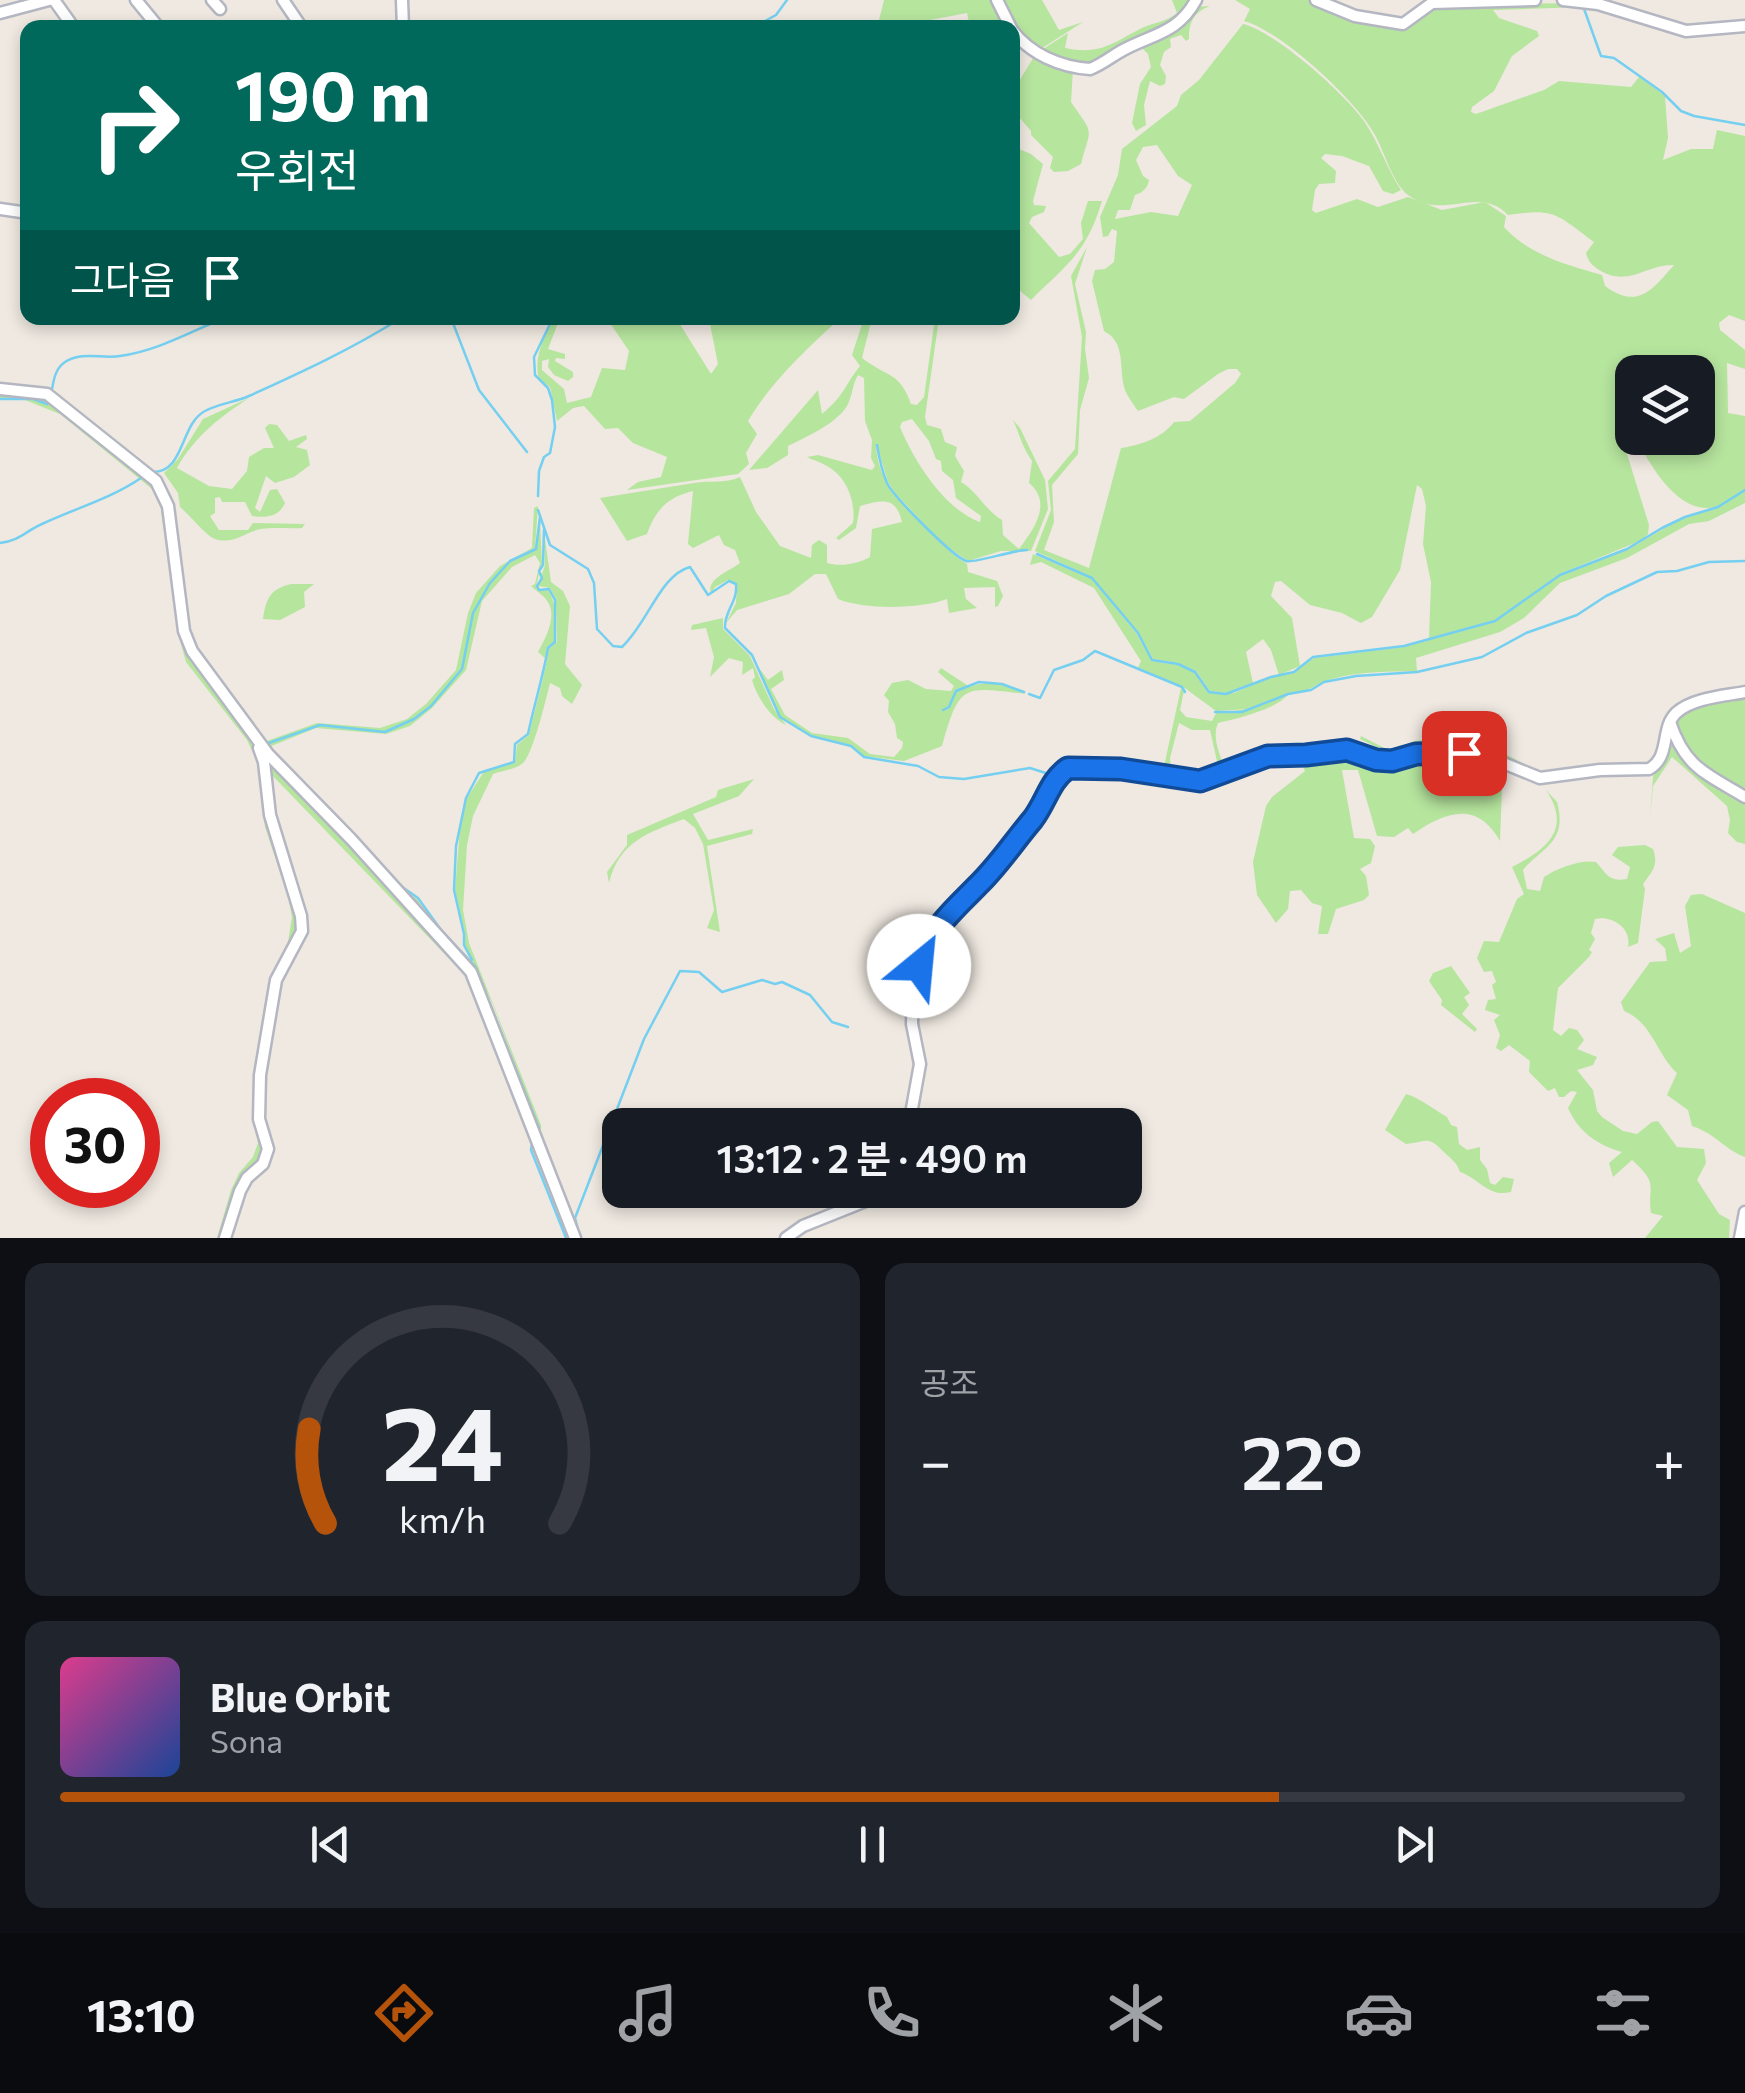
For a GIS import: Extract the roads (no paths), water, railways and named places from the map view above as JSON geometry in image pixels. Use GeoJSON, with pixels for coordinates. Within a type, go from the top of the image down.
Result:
{"type":"FeatureCollection","features":[{"type":"Feature","properties":{"kind":"street"},"geometry":{"type":"LineString","coordinates":[[0,13],[51,0],[67,20]]}},
{"type":"Feature","properties":{"kind":"street"},"geometry":{"type":"LineString","coordinates":[[136,0],[152,20]]}},
{"type":"Feature","properties":{"kind":"street"},"geometry":{"type":"LineString","coordinates":[[1020,39],[1044,58],[1090,69],[1173,28],[1196,0]]}},
{"type":"Feature","properties":{"kind":"street"},"geometry":{"type":"LineString","coordinates":[[1316,0],[1355,16],[1403,24],[1432,3],[1535,0]]}},
{"type":"Feature","properties":{"kind":"street"},"geometry":{"type":"LineString","coordinates":[[1563,0],[1598,4],[1686,31],[1745,26]]}},
{"type":"Feature","properties":{"kind":"street"},"geometry":{"type":"LineString","coordinates":[[0,389],[47,394],[156,481],[170,516],[184,631],[200,664],[252,734],[470,972],[575,1238]]}},
{"type":"Feature","properties":{"kind":"street"},"geometry":{"type":"LineString","coordinates":[[912,1108],[920,1064],[912,1024],[913,990],[926,946],[952,908],[977,886],[1037,814],[1063,770],[1082,766],[1121,769],[1200,781],[1268,756],[1340,750],[1392,761],[1416,754],[1481,754],[1540,778],[1600,770],[1649,769],[1657,764],[1670,722],[1683,708],[1745,692]]}},
{"type":"Feature","properties":{"kind":"street"},"geometry":{"type":"LineString","coordinates":[[1670,722],[1677,745],[1688,760],[1745,797]]}},
{"type":"Feature","properties":{"kind":"street"},"geometry":{"type":"LineString","coordinates":[[225,1238],[240,1191],[247,1178],[263,1164],[268,1149],[259,1119],[260,1074],[276,980],[302,931],[302,916],[270,815],[264,762],[252,734]]}},
{"type":"Feature","properties":{"kind":"street"},"geometry":{"type":"LineString","coordinates":[[786,1238],[804,1226],[848,1208]]}},
{"type":"Feature","properties":{"kind":"street"},"geometry":{"type":"LineString","coordinates":[[1740,1238],[1745,1212]]}},
{"type":"Feature","properties":{"kind":"waterway"},"geometry":{"type":"LineString","coordinates":[[767,20],[787,0]]}},
{"type":"Feature","properties":{"kind":"waterway"},"geometry":{"type":"LineString","coordinates":[[1583,6],[1601,56],[1614,58],[1662,92],[1681,111],[1745,125]]}},
{"type":"Feature","properties":{"kind":"waterway"},"geometry":{"type":"LineString","coordinates":[[52,389],[57,370],[72,359],[134,354],[207,325]]}},
{"type":"Feature","properties":{"kind":"waterway"},"geometry":{"type":"LineString","coordinates":[[153,472],[171,464],[191,426],[205,411],[307,369],[389,325]]}},
{"type":"Feature","properties":{"kind":"waterway"},"geometry":{"type":"LineString","coordinates":[[454,325],[479,390],[527,452]]}},
{"type":"Feature","properties":{"kind":"waterway"},"geometry":{"type":"LineString","coordinates":[[538,496],[539,471],[544,457],[550,453],[555,427],[552,400],[548,388],[535,375],[534,357],[550,325]]}},
{"type":"Feature","properties":{"kind":"waterway"},"geometry":{"type":"LineString","coordinates":[[0,399],[33,399],[47,404]]}},
{"type":"Feature","properties":{"kind":"waterway"},"geometry":{"type":"LineString","coordinates":[[877,445],[892,490],[924,525],[966,561],[1027,550]]}},
{"type":"Feature","properties":{"kind":"waterway"},"geometry":{"type":"LineString","coordinates":[[0,543],[105,498],[141,478]]}},
{"type":"Feature","properties":{"kind":"waterway"},"geometry":{"type":"LineString","coordinates":[[1037,554],[1092,578],[1138,633],[1152,660],[1178,664],[1195,672],[1209,692],[1226,694],[1294,672],[1313,657],[1404,646],[1495,621],[1560,575],[1627,549],[1662,528],[1718,507],[1745,490]]}},
{"type":"Feature","properties":{"kind":"waterway"},"geometry":{"type":"LineString","coordinates":[[538,510],[550,545],[588,569],[594,583],[597,629],[613,646],[622,647],[670,580],[690,567],[708,595],[729,581],[736,584],[725,628],[752,655],[780,717],[811,736],[851,746],[864,757],[918,766],[939,777],[964,779],[1030,768],[1052,775]]}},
{"type":"Feature","properties":{"kind":"waterway"},"geometry":{"type":"LineString","coordinates":[[266,744],[320,725],[385,732],[431,706],[462,669],[473,613],[490,583],[510,561],[536,549],[540,517]]}},
{"type":"Feature","properties":{"kind":"waterway"},"geometry":{"type":"LineString","coordinates":[[472,960],[464,945],[454,890],[456,846],[466,798],[479,773],[514,762],[515,744],[528,734],[548,648],[555,642],[555,600],[549,589],[539,590],[537,586],[542,578],[539,571],[543,565],[544,530]]}},
{"type":"Feature","properties":{"kind":"waterway"},"geometry":{"type":"LineString","coordinates":[[1215,712],[1242,712],[1288,694],[1311,690],[1324,682],[1417,672],[1482,657],[1526,633],[1577,615],[1606,596],[1657,572],[1709,562],[1745,561]]}},
{"type":"Feature","properties":{"kind":"waterway"},"geometry":{"type":"LineString","coordinates":[[1029,694],[1040,698],[1054,670],[1083,660],[1095,651],[1182,687],[1185,692]]}},
{"type":"Feature","properties":{"kind":"waterway"},"geometry":{"type":"LineString","coordinates":[[943,710],[949,707],[956,691],[979,682],[1002,684],[1024,692]]}},
{"type":"Feature","properties":{"kind":"waterway"},"geometry":{"type":"LineString","coordinates":[[361,843],[389,875]]}},
{"type":"Feature","properties":{"kind":"waterway"},"geometry":{"type":"LineString","coordinates":[[398,884],[418,898],[475,966],[539,1128]]}},
{"type":"Feature","properties":{"kind":"waterway"},"geometry":{"type":"LineString","coordinates":[[579,1234],[575,1218],[644,1039],[680,971],[699,972],[722,992],[762,980],[782,982],[810,995],[832,1022],[848,1027]]}},
{"type":"Feature","properties":{"kind":"waterway"},"geometry":{"type":"LineString","coordinates":[[532,1144],[566,1238]]}}]}
